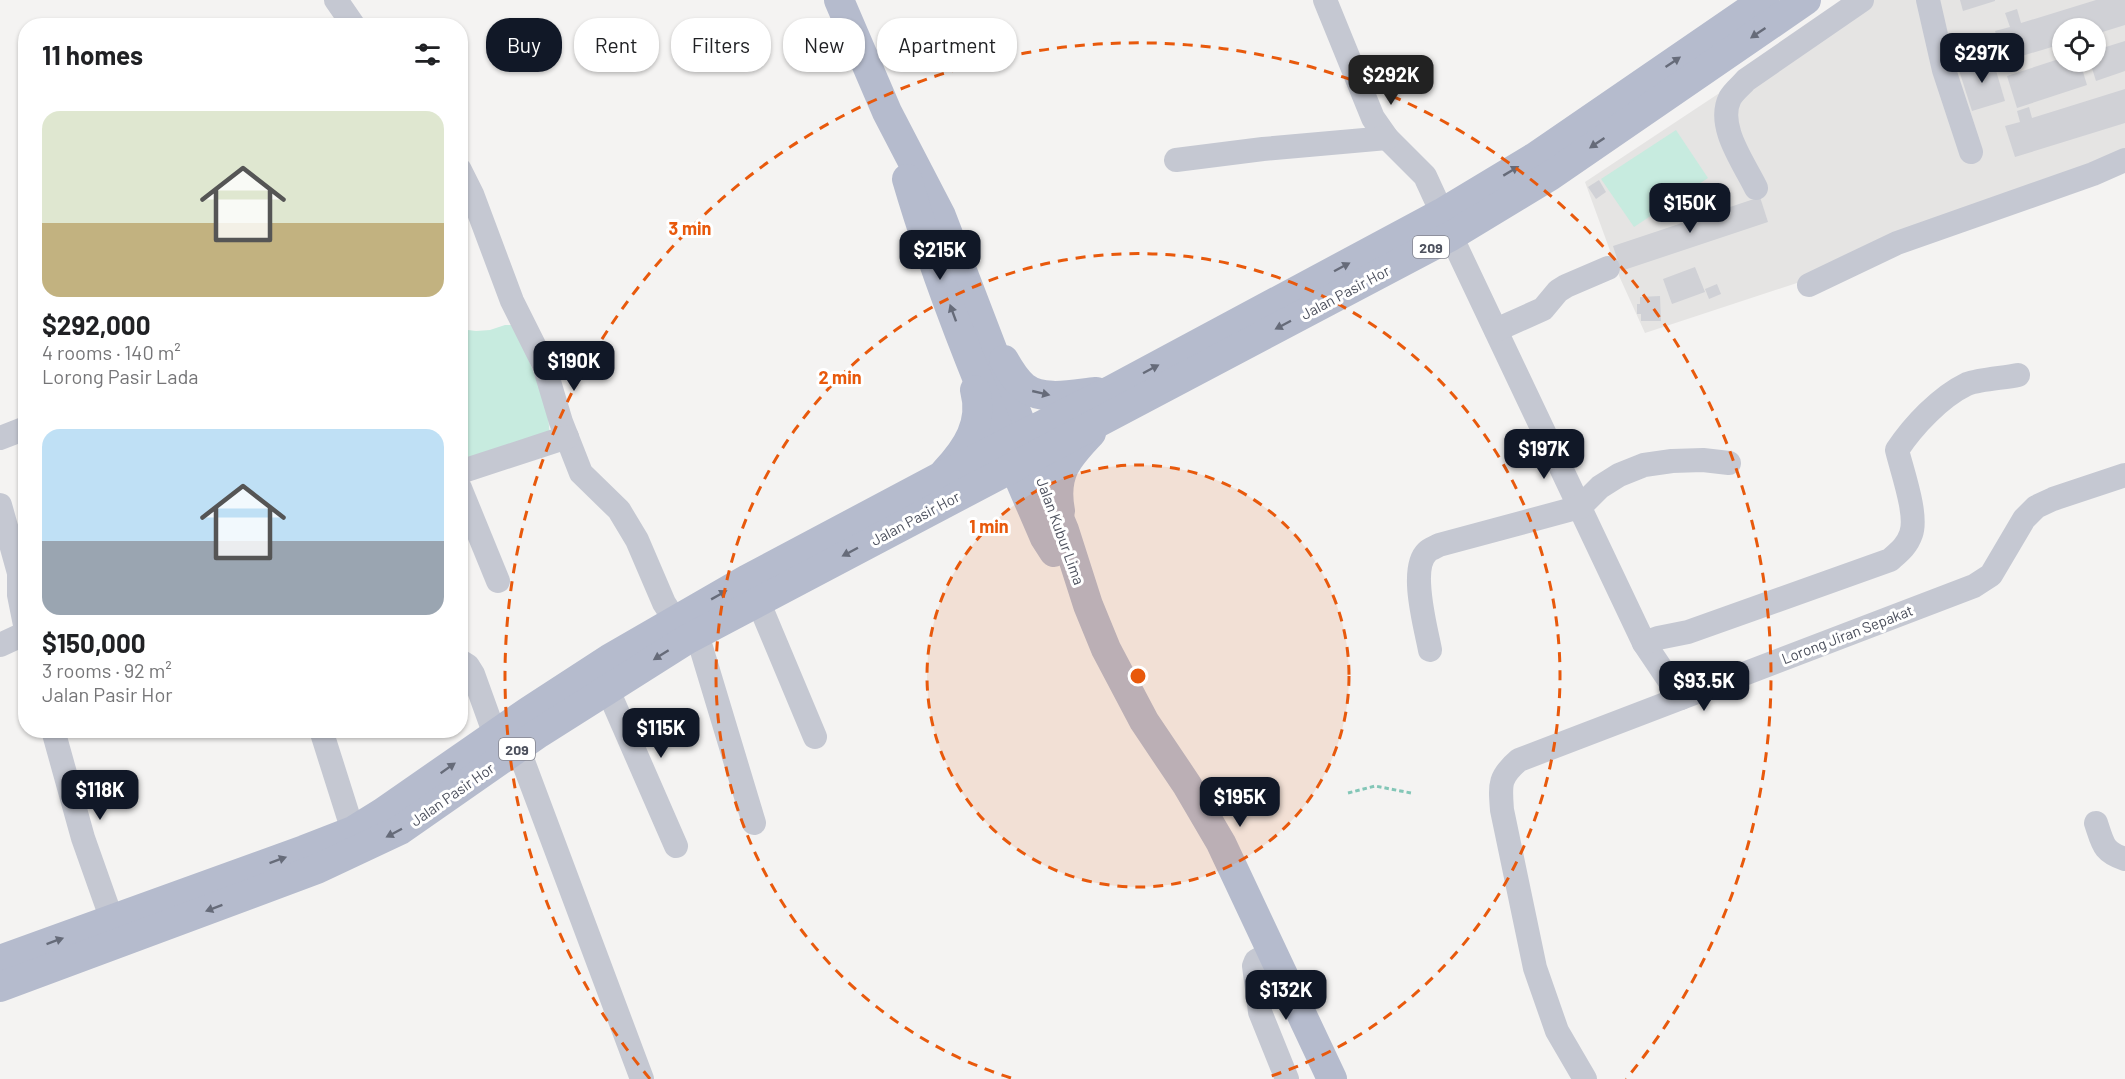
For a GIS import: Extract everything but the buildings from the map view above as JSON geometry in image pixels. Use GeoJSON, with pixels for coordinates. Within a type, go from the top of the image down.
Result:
{"type":"FeatureCollection","features":[{"type":"Feature","properties":{"kind":"main road"},"geometry":{"type":"LineString","coordinates":[[839,0],[887,112],[940,216],[978,346],[1025,388],[1039,393],[1055,395],[1110,391]]}},
{"type":"Feature","properties":{"kind":"main road","name":"Jalan Pasir Hor"},"geometry":{"type":"LineString","coordinates":[[1019,451],[1104,420],[1447,225],[1535,157],[1764,0]]}},
{"type":"Feature","properties":{"kind":"main road","name":"Jalan Pasir Hor"},"geometry":{"type":"LineString","coordinates":[[0,960],[353,831],[417,790],[608,688],[746,580],[947,488],[1019,451],[1110,391],[1550,176],[1806,0]]}},
{"type":"Feature","properties":{"kind":"main road"},"geometry":{"type":"LineString","coordinates":[[978,346],[969,369],[977,398],[975,430],[959,457],[947,488],[1006,500],[1055,534],[1057,485],[1062,469],[1070,455],[1104,420]]}},
{"type":"Feature","properties":{"kind":"main road","name":"Jalan Kubur Lima"},"geometry":{"type":"LineString","coordinates":[[978,346],[1019,451],[1106,650],[1144,721],[1187,785],[1221,843],[1332,1079]]}},
{"type":"Feature","properties":{"kind":"main road","name":"Jalan Pasir Hor"},"geometry":{"type":"LineString","coordinates":[[0,987],[317,869],[361,850],[409,824],[589,672],[686,627],[758,601],[947,488]]}},
{"type":"Feature","properties":{"kind":"street"},"geometry":{"type":"LineString","coordinates":[[336,0],[348,18]]}},
{"type":"Feature","properties":{"kind":"street"},"geometry":{"type":"LineString","coordinates":[[1325,0],[1373,118],[1387,138],[1425,176],[1644,643],[1681,698]]}},
{"type":"Feature","properties":{"kind":"street"},"geometry":{"type":"LineString","coordinates":[[1756,188],[1727,127],[1727,105],[1731,95],[1746,80],[1862,0]]}},
{"type":"Feature","properties":{"kind":"street"},"geometry":{"type":"LineString","coordinates":[[1928,0],[1944,70],[1971,152]]}},
{"type":"Feature","properties":{"kind":"street"},"geometry":{"type":"LineString","coordinates":[[1728,54],[1746,80]]}},
{"type":"Feature","properties":{"kind":"street"},"geometry":{"type":"LineString","coordinates":[[1176,160],[1263,149],[1387,138]]}},
{"type":"Feature","properties":{"kind":"street"},"geometry":{"type":"LineString","coordinates":[[1809,285],[1897,243],[2093,174],[2125,160]]}},
{"type":"Feature","properties":{"kind":"street"},"geometry":{"type":"LineString","coordinates":[[468,186],[512,301],[544,365],[581,473],[619,510],[637,540],[664,603],[686,627],[754,823]]}},
{"type":"Feature","properties":{"kind":"street"},"geometry":{"type":"LineString","coordinates":[[1496,330],[1543,309],[1566,285],[1608,268]]}},
{"type":"Feature","properties":{"kind":"street"},"geometry":{"type":"LineString","coordinates":[[1644,643],[1688,632],[1890,560],[1904,548],[1912,533],[1913,516],[1897,450],[1907,434],[1936,406],[1968,384],[2018,375]]}},
{"type":"Feature","properties":{"kind":"street"},"geometry":{"type":"LineString","coordinates":[[0,438],[18,431]]}},
{"type":"Feature","properties":{"kind":"street"},"geometry":{"type":"LineString","coordinates":[[468,469],[567,437]]}},
{"type":"Feature","properties":{"kind":"street"},"geometry":{"type":"LineString","coordinates":[[1430,650],[1418,577],[1420,562],[1427,552],[1439,545],[1580,507],[1600,487],[1619,475],[1644,465],[1703,460],[1729,463]]}},
{"type":"Feature","properties":{"kind":"street","name":"Lorong Jiran Sepakat"},"geometry":{"type":"LineString","coordinates":[[1585,1079],[1557,1031],[1535,968],[1502,810],[1501,790],[1505,772],[1520,760],[1974,586],[1991,574],[2024,519],[2036,507],[2125,475]]}},
{"type":"Feature","properties":{"kind":"street"},"geometry":{"type":"LineString","coordinates":[[0,505],[18,569]]}},
{"type":"Feature","properties":{"kind":"street"},"geometry":{"type":"LineString","coordinates":[[468,508],[498,581]]}},
{"type":"Feature","properties":{"kind":"street"},"geometry":{"type":"LineString","coordinates":[[18,576],[10,596],[18,614]]}},
{"type":"Feature","properties":{"kind":"street"},"geometry":{"type":"LineString","coordinates":[[758,601],[815,737]]}},
{"type":"Feature","properties":{"kind":"street"},"geometry":{"type":"LineString","coordinates":[[0,645],[18,636]]}},
{"type":"Feature","properties":{"kind":"street"},"geometry":{"type":"LineString","coordinates":[[468,666],[506,741],[642,1079]]}},
{"type":"Feature","properties":{"kind":"street"},"geometry":{"type":"LineString","coordinates":[[608,688],[676,846]]}},
{"type":"Feature","properties":{"kind":"street"},"geometry":{"type":"LineString","coordinates":[[55,738],[83,838],[111,920]]}},
{"type":"Feature","properties":{"kind":"street"},"geometry":{"type":"LineString","coordinates":[[324,738],[353,831]]}},
{"type":"Feature","properties":{"kind":"street"},"geometry":{"type":"LineString","coordinates":[[2096,823],[2104,848],[2125,859]]}},
{"type":"Feature","properties":{"kind":"street"},"geometry":{"type":"LineString","coordinates":[[1272,952],[1256,961],[1254,966],[1260,1012],[1287,1079]]}},
{"type":"Feature","properties":{"kind":"path"},"geometry":{"type":"LineString","coordinates":[[1348,793],[1375,786],[1412,793]]}},
{"type":"Feature","properties":{"kind":"shaded area"},"geometry":{"type":"Polygon","coordinates":[[[1853,0],[2125,0],[2125,155],[1872,248],[1797,283],[1645,333],[1620,278],[1585,182],[1721,92],[1853,0]]]}},
{"type":"Feature","properties":{"kind":"green space"},"geometry":{"type":"Polygon","coordinates":[[[1676,130],[1708,178],[1634,227],[1601,179],[1676,130]]]}},
{"type":"Feature","properties":{"kind":"green space"},"geometry":{"type":"Polygon","coordinates":[[[505,325],[511,325],[516,329],[547,405],[550,437],[468,463],[468,330],[490,330],[505,325]]]}}]}
